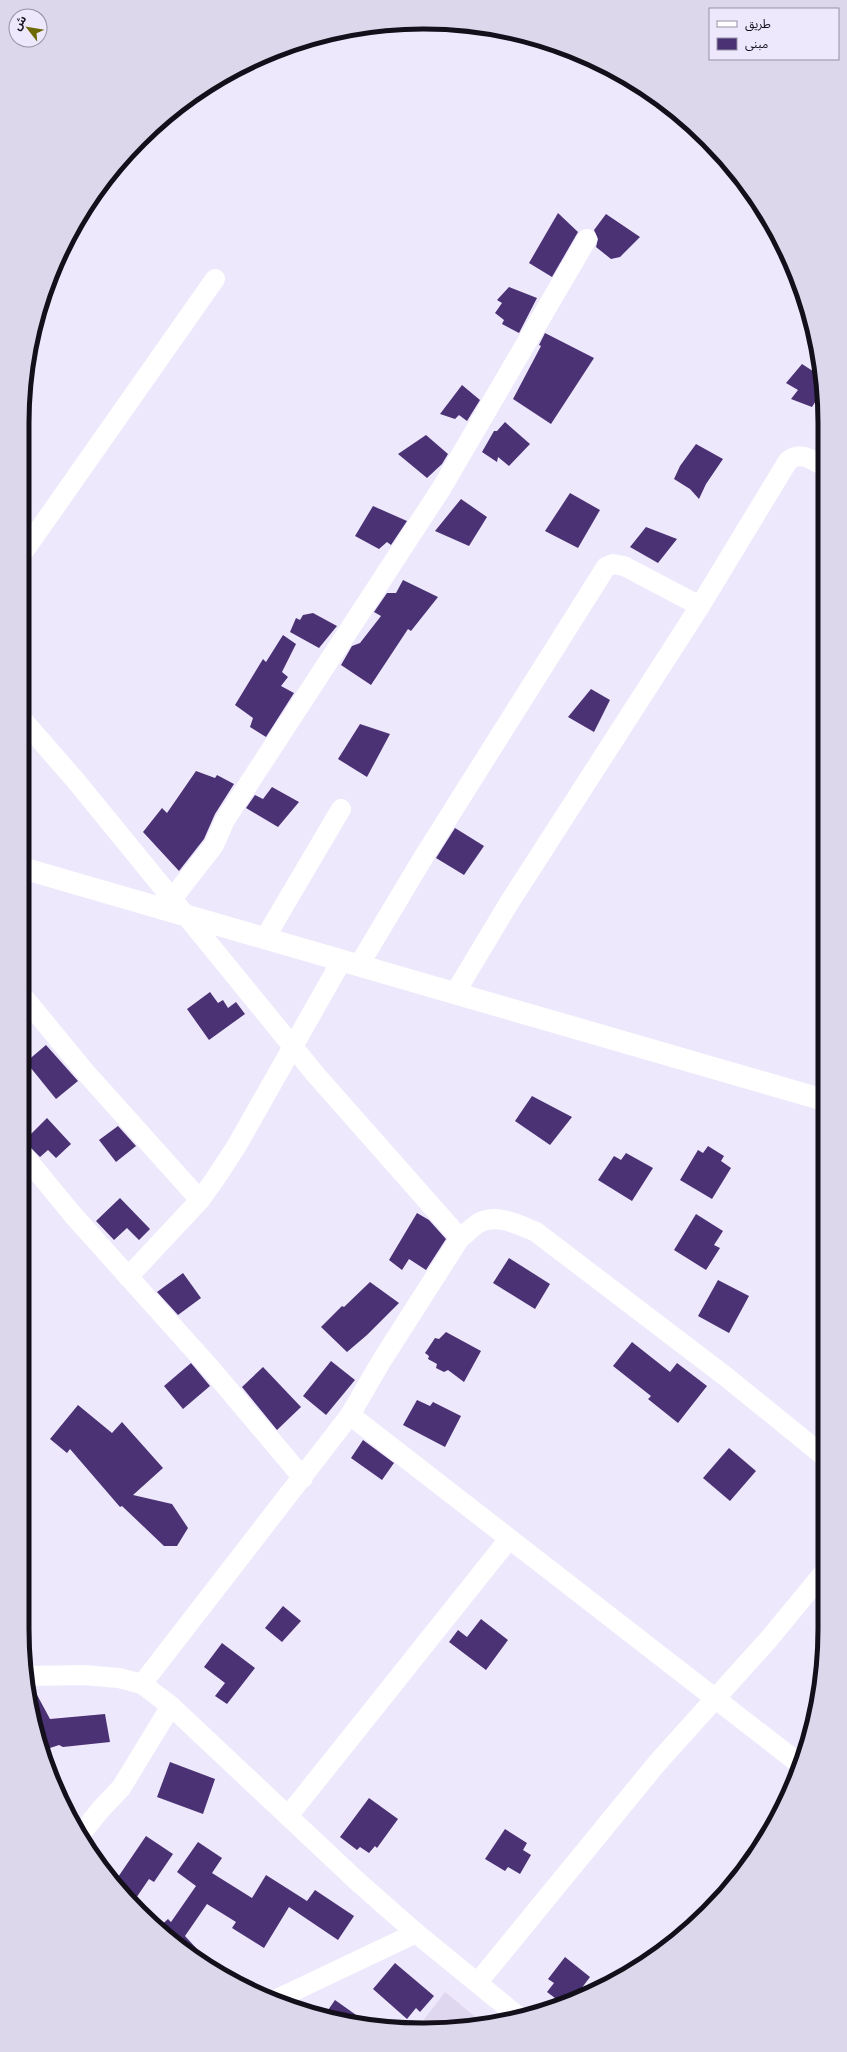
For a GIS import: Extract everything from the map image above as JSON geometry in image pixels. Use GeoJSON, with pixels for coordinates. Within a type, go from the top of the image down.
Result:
{"type":"FeatureCollection","features":[{"type":"Feature","properties":{"kind":"street"},"geometry":{"type":"LineString","coordinates":[[179,907],[214,845],[225,820],[441,489],[587,239]]}},
{"type":"Feature","properties":{"kind":"street"},"geometry":{"type":"LineString","coordinates":[[29,544],[215,280]]}},
{"type":"Feature","properties":{"kind":"street"},"geometry":{"type":"LineString","coordinates":[[456,993],[510,903],[700,606],[788,461],[793,457],[805,457],[818,463]]}},
{"type":"Feature","properties":{"kind":"street"},"geometry":{"type":"LineString","coordinates":[[128,1277],[200,1200],[236,1148],[293,1047],[426,853],[606,567],[613,564],[624,566],[700,606]]}},
{"type":"Feature","properties":{"kind":"street"},"geometry":{"type":"LineString","coordinates":[[29,727],[179,907],[293,1047],[386,1156],[460,1238]]}},
{"type":"Feature","properties":{"kind":"street"},"geometry":{"type":"LineString","coordinates":[[265,938],[341,809]]}},
{"type":"Feature","properties":{"kind":"street"},"geometry":{"type":"LineString","coordinates":[[29,870],[179,907],[265,938],[818,1098]]}},
{"type":"Feature","properties":{"kind":"street"},"geometry":{"type":"LineString","coordinates":[[29,1004],[87,1074],[200,1200]]}},
{"type":"Feature","properties":{"kind":"street"},"geometry":{"type":"LineString","coordinates":[[29,1161],[128,1277],[212,1370],[303,1478]]}},
{"type":"Feature","properties":{"kind":"street"},"geometry":{"type":"LineString","coordinates":[[142,1684],[303,1478],[350,1415],[382,1360],[460,1238],[477,1223],[493,1220],[509,1221],[536,1232],[725,1376],[818,1452]]}},
{"type":"Feature","properties":{"kind":"street"},"geometry":{"type":"LineString","coordinates":[[350,1415],[795,1760]]}},
{"type":"Feature","properties":{"kind":"street"},"geometry":{"type":"LineString","coordinates":[[288,1816],[509,1539]]}},
{"type":"Feature","properties":{"kind":"street"},"geometry":{"type":"LineString","coordinates":[[478,1982],[658,1762],[770,1639],[818,1579]]}},
{"type":"Feature","properties":{"kind":"street"},"geometry":{"type":"LineString","coordinates":[[32,1676],[83,1675],[119,1678],[142,1684],[171,1706],[352,1876],[416,1933],[514,2012]]}},
{"type":"Feature","properties":{"kind":"street"},"geometry":{"type":"LineString","coordinates":[[84,1829],[93,1817],[121,1788],[171,1706]]}},
{"type":"Feature","properties":{"kind":"street"},"geometry":{"type":"LineString","coordinates":[[282,1997],[416,1933]]}},
{"type":"Feature","properties":{"kind":"shaded area"},"geometry":{"type":"Polygon","coordinates":[[[445,1992],[478,2019],[449,2022],[421,2023],[445,1992]]]}},
{"type":"Feature","properties":{"kind":"building"},"geometry":{"type":"Polygon","coordinates":[[[558,213],[578,232],[552,277],[529,263],[558,213]]]}},
{"type":"Feature","properties":{"kind":"building"},"geometry":{"type":"Polygon","coordinates":[[[606,214],[640,237],[620,257],[611,259],[596,247],[598,239],[594,230],[606,214]]]}},
{"type":"Feature","properties":{"kind":"building"},"geometry":{"type":"Polygon","coordinates":[[[509,287],[537,298],[519,333],[502,324],[504,320],[495,313],[502,303],[497,300],[509,287]]]}},
{"type":"Feature","properties":{"kind":"building"},"geometry":{"type":"Polygon","coordinates":[[[545,333],[594,358],[551,424],[513,399],[541,346],[539,345],[545,333]]]}},
{"type":"Feature","properties":{"kind":"building"},"geometry":{"type":"Polygon","coordinates":[[[802,364],[815,372],[817,399],[812,407],[791,399],[798,390],[786,383],[802,364]]]}},
{"type":"Feature","properties":{"kind":"building"},"geometry":{"type":"Polygon","coordinates":[[[462,385],[480,400],[467,421],[459,415],[455,419],[440,414],[462,385]]]}},
{"type":"Feature","properties":{"kind":"building"},"geometry":{"type":"Polygon","coordinates":[[[505,422],[530,444],[509,466],[498,457],[497,462],[482,452],[494,431],[497,431],[505,422]]]}},
{"type":"Feature","properties":{"kind":"building"},"geometry":{"type":"Polygon","coordinates":[[[426,435],[448,454],[442,464],[427,478],[398,454],[426,435]]]}},
{"type":"Feature","properties":{"kind":"building"},"geometry":{"type":"Polygon","coordinates":[[[696,444],[723,459],[706,484],[699,499],[690,489],[674,479],[680,466],[696,444]]]}},
{"type":"Feature","properties":{"kind":"building"},"geometry":{"type":"Polygon","coordinates":[[[570,493],[600,510],[578,548],[545,531],[570,493]]]}},
{"type":"Feature","properties":{"kind":"building"},"geometry":{"type":"Polygon","coordinates":[[[461,499],[487,517],[469,546],[435,531],[461,499]]]}},
{"type":"Feature","properties":{"kind":"building"},"geometry":{"type":"Polygon","coordinates":[[[373,506],[407,521],[391,545],[387,542],[379,549],[355,536],[373,506]]]}},
{"type":"Feature","properties":{"kind":"building"},"geometry":{"type":"Polygon","coordinates":[[[646,527],[677,539],[658,563],[630,547],[646,527]]]}},
{"type":"Feature","properties":{"kind":"building"},"geometry":{"type":"Polygon","coordinates":[[[403,580],[438,597],[411,631],[408,629],[371,685],[341,665],[352,646],[360,643],[381,616],[374,612],[387,593],[396,593],[403,580]]]}},
{"type":"Feature","properties":{"kind":"building"},"geometry":{"type":"Polygon","coordinates":[[[313,613],[337,626],[319,648],[290,632],[296,618],[300,620],[303,615],[313,613]]]}},
{"type":"Feature","properties":{"kind":"building"},"geometry":{"type":"Polygon","coordinates":[[[283,635],[296,644],[282,672],[288,677],[281,686],[294,693],[266,737],[250,727],[253,718],[235,705],[263,659],[266,662],[283,635]]]}},
{"type":"Feature","properties":{"kind":"building"},"geometry":{"type":"Polygon","coordinates":[[[591,689],[610,700],[594,732],[568,717],[591,689]]]}},
{"type":"Feature","properties":{"kind":"building"},"geometry":{"type":"Polygon","coordinates":[[[360,724],[390,734],[367,777],[338,759],[360,724]]]}},
{"type":"Feature","properties":{"kind":"building"},"geometry":{"type":"Polygon","coordinates":[[[196,771],[215,778],[217,775],[234,784],[215,814],[204,839],[179,871],[143,832],[162,808],[167,813],[196,771]]]}},
{"type":"Feature","properties":{"kind":"building"},"geometry":{"type":"Polygon","coordinates":[[[272,787],[299,802],[278,827],[246,808],[255,795],[263,799],[272,787]]]}},
{"type":"Feature","properties":{"kind":"building"},"geometry":{"type":"Polygon","coordinates":[[[455,828],[484,846],[464,875],[436,858],[455,828]]]}},
{"type":"Feature","properties":{"kind":"building"},"geometry":{"type":"Polygon","coordinates":[[[210,992],[218,1003],[223,1000],[228,1008],[236,1002],[245,1014],[209,1040],[187,1009],[210,992]]]}},
{"type":"Feature","properties":{"kind":"building"},"geometry":{"type":"Polygon","coordinates":[[[46,1045],[78,1081],[56,1099],[29,1066],[29,1059],[46,1045]]]}},
{"type":"Feature","properties":{"kind":"building"},"geometry":{"type":"Polygon","coordinates":[[[532,1096],[572,1117],[550,1145],[515,1121],[532,1096]]]}},
{"type":"Feature","properties":{"kind":"building"},"geometry":{"type":"Polygon","coordinates":[[[47,1118],[71,1144],[56,1158],[48,1150],[40,1157],[29,1146],[29,1136],[47,1118]]]}},
{"type":"Feature","properties":{"kind":"building"},"geometry":{"type":"Polygon","coordinates":[[[118,1126],[136,1146],[116,1162],[99,1140],[118,1126]]]}},
{"type":"Feature","properties":{"kind":"building"},"geometry":{"type":"Polygon","coordinates":[[[708,1146],[724,1156],[721,1161],[731,1168],[712,1199],[680,1180],[698,1150],[703,1153],[708,1146]]]}},
{"type":"Feature","properties":{"kind":"building"},"geometry":{"type":"Polygon","coordinates":[[[626,1153],[653,1168],[632,1201],[598,1180],[614,1156],[621,1160],[626,1153]]]}},
{"type":"Feature","properties":{"kind":"building"},"geometry":{"type":"Polygon","coordinates":[[[120,1198],[150,1229],[139,1240],[127,1228],[114,1240],[96,1221],[120,1198]]]}},
{"type":"Feature","properties":{"kind":"building"},"geometry":{"type":"Polygon","coordinates":[[[417,1213],[429,1220],[446,1239],[426,1270],[409,1259],[402,1270],[389,1260],[417,1213]]]}},
{"type":"Feature","properties":{"kind":"building"},"geometry":{"type":"Polygon","coordinates":[[[696,1214],[723,1231],[714,1245],[720,1248],[706,1270],[674,1250],[696,1214]]]}},
{"type":"Feature","properties":{"kind":"building"},"geometry":{"type":"Polygon","coordinates":[[[509,1258],[550,1284],[535,1309],[493,1283],[509,1258]]]}},
{"type":"Feature","properties":{"kind":"building"},"geometry":{"type":"Polygon","coordinates":[[[183,1273],[201,1298],[178,1315],[157,1292],[183,1273]]]}},
{"type":"Feature","properties":{"kind":"building"},"geometry":{"type":"Polygon","coordinates":[[[718,1280],[749,1296],[729,1333],[698,1316],[718,1280]]]}},
{"type":"Feature","properties":{"kind":"building"},"geometry":{"type":"Polygon","coordinates":[[[370,1282],[399,1303],[367,1335],[347,1352],[321,1327],[342,1306],[344,1307],[370,1282]]]}},
{"type":"Feature","properties":{"kind":"building"},"geometry":{"type":"Polygon","coordinates":[[[446,1332],[481,1351],[464,1382],[448,1370],[444,1372],[436,1368],[437,1364],[428,1359],[429,1356],[425,1353],[435,1338],[439,1339],[446,1332]]]}},
{"type":"Feature","properties":{"kind":"building"},"geometry":{"type":"Polygon","coordinates":[[[632,1342],[670,1372],[677,1363],[707,1386],[678,1423],[648,1399],[651,1396],[613,1366],[632,1342]]]}},
{"type":"Feature","properties":{"kind":"building"},"geometry":{"type":"Polygon","coordinates":[[[331,1361],[355,1380],[326,1415],[303,1396],[331,1361]]]}},
{"type":"Feature","properties":{"kind":"building"},"geometry":{"type":"Polygon","coordinates":[[[191,1363],[210,1386],[183,1409],[164,1386],[191,1363]]]}},
{"type":"Feature","properties":{"kind":"building"},"geometry":{"type":"Polygon","coordinates":[[[263,1367],[301,1407],[277,1430],[242,1387],[263,1367]]]}},
{"type":"Feature","properties":{"kind":"building"},"geometry":{"type":"Polygon","coordinates":[[[417,1400],[430,1406],[433,1402],[461,1416],[445,1447],[403,1425],[417,1400]]]}},
{"type":"Feature","properties":{"kind":"building"},"geometry":{"type":"Polygon","coordinates":[[[78,1405],[112,1433],[122,1422],[163,1468],[133,1495],[172,1504],[188,1528],[177,1546],[164,1546],[122,1506],[120,1507],[70,1449],[67,1453],[50,1439],[78,1405]]]}},
{"type":"Feature","properties":{"kind":"building"},"geometry":{"type":"Polygon","coordinates":[[[363,1440],[394,1463],[382,1480],[351,1458],[363,1440]]]}},
{"type":"Feature","properties":{"kind":"building"},"geometry":{"type":"Polygon","coordinates":[[[729,1448],[756,1471],[730,1501],[703,1478],[729,1448]]]}},
{"type":"Feature","properties":{"kind":"building"},"geometry":{"type":"Polygon","coordinates":[[[283,1606],[301,1621],[282,1642],[265,1628],[283,1606]]]}},
{"type":"Feature","properties":{"kind":"building"},"geometry":{"type":"Polygon","coordinates":[[[481,1619],[508,1640],[486,1670],[449,1642],[458,1630],[467,1637],[481,1619]]]}},
{"type":"Feature","properties":{"kind":"building"},"geometry":{"type":"Polygon","coordinates":[[[222,1643],[255,1668],[227,1704],[215,1696],[225,1683],[204,1667],[222,1643]]]}},
{"type":"Feature","properties":{"kind":"building"},"geometry":{"type":"Polygon","coordinates":[[[35,1693],[36,1693],[50,1719],[105,1714],[110,1742],[63,1747],[59,1745],[48,1749],[42,1731],[35,1693]]]}},
{"type":"Feature","properties":{"kind":"building"},"geometry":{"type":"Polygon","coordinates":[[[170,1762],[215,1779],[203,1814],[157,1797],[170,1762]]]}},
{"type":"Feature","properties":{"kind":"building"},"geometry":{"type":"Polygon","coordinates":[[[369,1798],[398,1819],[377,1848],[375,1846],[369,1853],[360,1847],[357,1850],[340,1837],[369,1798]]]}},
{"type":"Feature","properties":{"kind":"building"},"geometry":{"type":"Polygon","coordinates":[[[505,1829],[527,1843],[523,1850],[531,1855],[520,1874],[508,1867],[505,1871],[485,1859],[505,1829]]]}},
{"type":"Feature","properties":{"kind":"building"},"geometry":{"type":"Polygon","coordinates":[[[146,1836],[173,1854],[154,1882],[149,1879],[136,1898],[118,1877],[146,1836]]]}},
{"type":"Feature","properties":{"kind":"building"},"geometry":{"type":"Polygon","coordinates":[[[198,1842],[222,1858],[212,1873],[252,1898],[266,1875],[307,1901],[315,1890],[354,1916],[338,1940],[289,1907],[264,1948],[232,1928],[236,1922],[207,1904],[185,1936],[197,1949],[195,1951],[162,1924],[168,1919],[171,1922],[196,1886],[177,1872],[198,1842]]]}},
{"type":"Feature","properties":{"kind":"building"},"geometry":{"type":"Polygon","coordinates":[[[565,1957],[590,1977],[580,1990],[557,1999],[547,1992],[554,1983],[548,1979],[565,1957]]]}},
{"type":"Feature","properties":{"kind":"building"},"geometry":{"type":"Polygon","coordinates":[[[395,1963],[434,1996],[420,2012],[416,2008],[407,2019],[373,1989],[395,1963]]]}},
{"type":"Feature","properties":{"kind":"building"},"geometry":{"type":"Polygon","coordinates":[[[335,2000],[360,2018],[347,2015],[327,2011],[335,2000]]]}}]}
